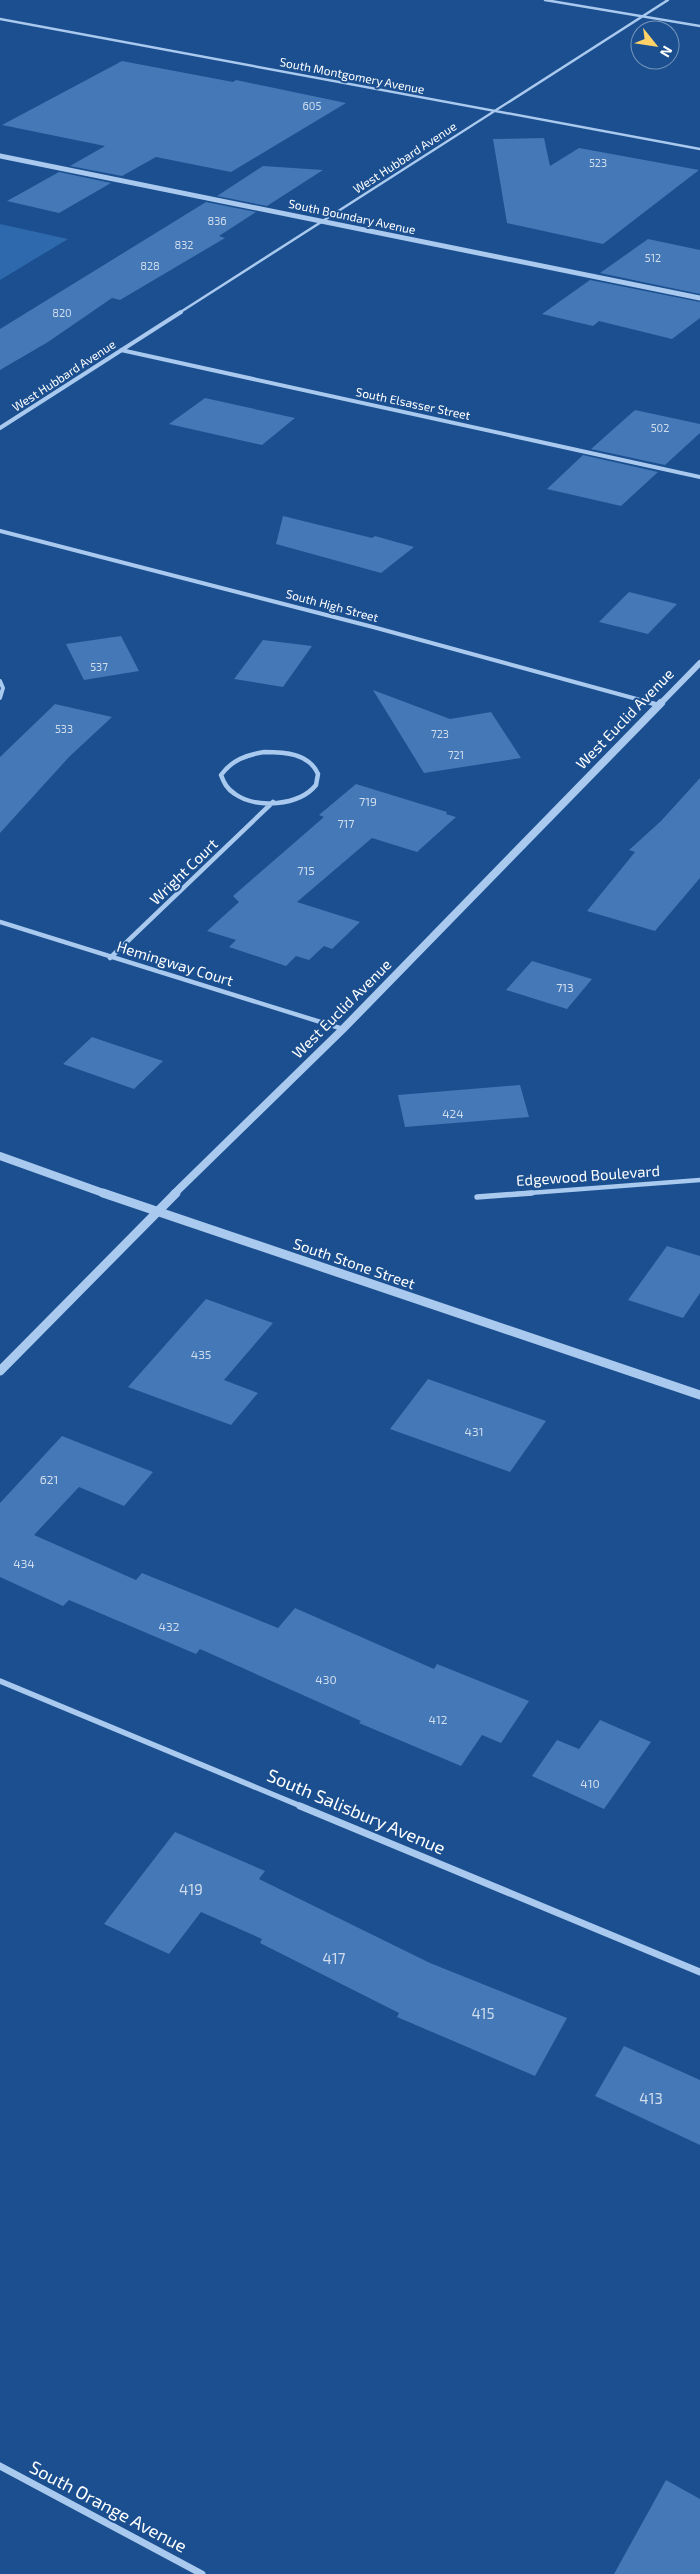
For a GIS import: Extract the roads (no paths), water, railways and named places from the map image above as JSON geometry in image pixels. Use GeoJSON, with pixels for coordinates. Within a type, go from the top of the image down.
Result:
{"type":"FeatureCollection","features":[{"type":"Feature","properties":{"kind":"street"},"geometry":{"type":"LineString","coordinates":[[545,0],[700,26]]}},
{"type":"Feature","properties":{"kind":"street","name":"West Hubbard Avenue"},"geometry":{"type":"LineString","coordinates":[[0,428],[668,0]]}},
{"type":"Feature","properties":{"kind":"street","name":"South Montgomery Avenue"},"geometry":{"type":"LineString","coordinates":[[0,19],[700,149]]}},
{"type":"Feature","properties":{"kind":"street","name":"South Boundary Avenue"},"geometry":{"type":"LineString","coordinates":[[0,156],[700,298]]}},
{"type":"Feature","properties":{"kind":"street","name":"South Elsasser Street"},"geometry":{"type":"LineString","coordinates":[[121,350],[700,477]]}},
{"type":"Feature","properties":{"kind":"street","name":"South High Street"},"geometry":{"type":"LineString","coordinates":[[0,531],[382,630],[658,705]]}},
{"type":"Feature","properties":{"kind":"street","name":"West Euclid Avenue"},"geometry":{"type":"LineString","coordinates":[[0,1371],[156,1212],[342,1029],[700,663]]}},
{"type":"Feature","properties":{"kind":"street"},"geometry":{"type":"LineString","coordinates":[[0,681],[3,688],[0,698]]}},
{"type":"Feature","properties":{"kind":"street"},"geometry":{"type":"LineString","coordinates":[[281,752],[308,761],[316,768],[318,777],[316,784],[310,791],[300,797],[273,802],[256,802],[229,792],[223,784],[221,775],[226,767],[235,760],[248,755],[281,752]]}},
{"type":"Feature","properties":{"kind":"street","name":"Wright Court"},"geometry":{"type":"LineString","coordinates":[[110,958],[273,802]]}},
{"type":"Feature","properties":{"kind":"street","name":"Hemingway Court"},"geometry":{"type":"LineString","coordinates":[[0,922],[110,958],[342,1029]]}},
{"type":"Feature","properties":{"kind":"street","name":"South Stone Street"},"geometry":{"type":"LineString","coordinates":[[0,1156],[156,1212],[700,1395]]}},
{"type":"Feature","properties":{"kind":"street","name":"Edgewood Boulevard"},"geometry":{"type":"LineString","coordinates":[[477,1197],[700,1180]]}},
{"type":"Feature","properties":{"kind":"street","name":"South Salisbury Avenue"},"geometry":{"type":"LineString","coordinates":[[0,1681],[700,1972]]}},
{"type":"Feature","properties":{"kind":"street","name":"South Orange Avenue"},"geometry":{"type":"LineString","coordinates":[[0,2466],[202,2574]]}}]}
